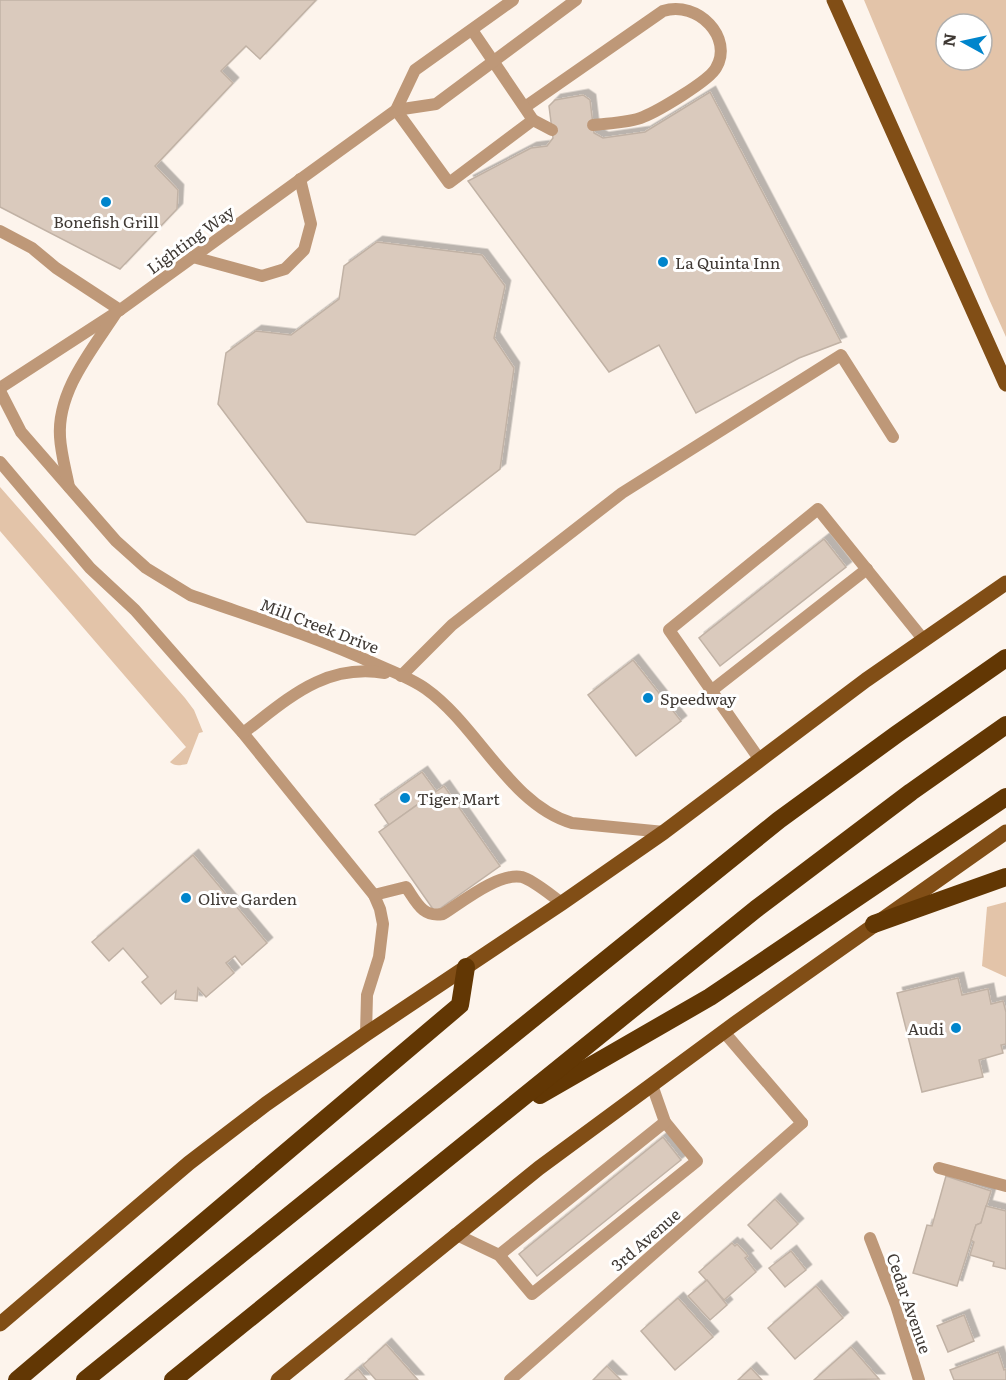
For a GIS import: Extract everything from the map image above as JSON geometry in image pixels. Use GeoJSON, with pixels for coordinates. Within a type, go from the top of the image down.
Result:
{"type":"FeatureCollection","features":[{"type":"Feature","properties":{"kind":"highway"},"geometry":{"type":"LineString","coordinates":[[85,1380],[779,820],[1006,658]]}},
{"type":"Feature","properties":{"kind":"highway"},"geometry":{"type":"LineString","coordinates":[[173,1380],[756,909],[1006,725]]}},
{"type":"Feature","properties":{"kind":"highway"},"geometry":{"type":"LineString","coordinates":[[489,1125],[710,997],[1006,797]]}},
{"type":"Feature","properties":{"kind":"highway"},"geometry":{"type":"LineString","coordinates":[[874,924],[1006,877]]}},
{"type":"Feature","properties":{"kind":"highway"},"geometry":{"type":"LineString","coordinates":[[16,1380],[460,1005],[466,967]]}},
{"type":"Feature","properties":{"kind":"main road"},"geometry":{"type":"LineString","coordinates":[[834,0],[1006,384]]}},
{"type":"Feature","properties":{"kind":"main road"},"geometry":{"type":"LineString","coordinates":[[0,1324],[189,1163],[266,1104],[664,832],[923,639],[1006,583]]}},
{"type":"Feature","properties":{"kind":"main road"},"geometry":{"type":"LineString","coordinates":[[278,1380],[539,1168],[874,924],[1006,832]]}},
{"type":"Feature","properties":{"kind":"street","name":"Lighting Way"},"geometry":{"type":"LineString","coordinates":[[396,110],[415,69],[513,0]]}},
{"type":"Feature","properties":{"kind":"street","name":"Lighting Way"},"geometry":{"type":"LineString","coordinates":[[0,390],[118,311],[396,110],[436,104],[576,0]]}},
{"type":"Feature","properties":{"kind":"street"},"geometry":{"type":"LineString","coordinates":[[525,107],[663,11],[684,7],[702,14],[709,21],[719,44],[720,59],[711,75],[642,118],[593,125]]}},
{"type":"Feature","properties":{"kind":"street"},"geometry":{"type":"LineString","coordinates":[[472,30],[533,120],[552,130]]}},
{"type":"Feature","properties":{"kind":"street"},"geometry":{"type":"LineString","coordinates":[[396,110],[449,183],[533,120]]}},
{"type":"Feature","properties":{"kind":"street"},"geometry":{"type":"LineString","coordinates":[[194,257],[262,276],[285,269],[304,250],[311,224],[300,179]]}},
{"type":"Feature","properties":{"kind":"street"},"geometry":{"type":"LineString","coordinates":[[0,231],[19,240],[118,311],[72,383],[62,411],[60,438],[69,488]]}},
{"type":"Feature","properties":{"kind":"street"},"geometry":{"type":"LineString","coordinates":[[243,733],[299,691],[333,675],[365,670],[401,676],[453,625],[622,493],[842,355],[893,436]]}},
{"type":"Feature","properties":{"kind":"street","name":"Mill Creek Drive"},"geometry":{"type":"LineString","coordinates":[[0,390],[21,432],[69,488],[116,541],[146,568],[166,582],[190,595],[347,651],[425,688],[439,699],[517,787],[546,813],[572,823],[664,832]]}},
{"type":"Feature","properties":{"kind":"street"},"geometry":{"type":"LineString","coordinates":[[0,462],[90,568],[135,610],[243,733],[374,896],[383,924],[379,957],[367,995],[366,1034]]}},
{"type":"Feature","properties":{"kind":"street"},"geometry":{"type":"LineString","coordinates":[[760,760],[669,630],[818,509],[923,639]]}},
{"type":"Feature","properties":{"kind":"street"},"geometry":{"type":"LineString","coordinates":[[711,691],[867,569]]}},
{"type":"Feature","properties":{"kind":"street"},"geometry":{"type":"LineString","coordinates":[[374,896],[405,887],[425,913],[434,916],[443,914],[494,883],[511,877],[524,878],[562,903]]}},
{"type":"Feature","properties":{"kind":"street","name":"3rd Avenue"},"geometry":{"type":"LineString","coordinates":[[510,1380],[802,1123],[724,1032]]}},
{"type":"Feature","properties":{"kind":"street"},"geometry":{"type":"LineString","coordinates":[[455,1234],[499,1255],[532,1294],[545,1277],[675,1171],[697,1161],[665,1122],[652,1085]]}},
{"type":"Feature","properties":{"kind":"street"},"geometry":{"type":"LineString","coordinates":[[499,1255],[520,1246],[651,1140],[665,1122]]}},
{"type":"Feature","properties":{"kind":"street"},"geometry":{"type":"LineString","coordinates":[[939,1168],[1006,1186]]}},
{"type":"Feature","properties":{"kind":"street","name":"Cedar Avenue"},"geometry":{"type":"LineString","coordinates":[[870,1238],[896,1305],[919,1380]]}},
{"type":"Feature","properties":{"kind":"shaded area"},"geometry":{"type":"Polygon","coordinates":[[[864,0],[1006,0],[1006,337],[989,299],[864,0]]]}},
{"type":"Feature","properties":{"kind":"shaded area"},"geometry":{"type":"Polygon","coordinates":[[[0,487],[194,710],[203,732],[199,733],[187,764],[176,765],[170,762],[186,747],[0,531],[0,487]]]}},
{"type":"Feature","properties":{"kind":"shaded area"},"geometry":{"type":"Polygon","coordinates":[[[1006,902],[1006,977],[982,966],[987,907],[1006,902]]]}},
{"type":"Feature","properties":{"kind":"building"},"geometry":{"type":"Polygon","coordinates":[[[0,0],[316,0],[260,59],[246,46],[221,71],[233,83],[155,166],[178,190],[177,209],[120,269],[0,207],[0,0]]]}},
{"type":"Feature","properties":{"kind":"building","name":"La Quinta Inn"},"geometry":{"type":"Polygon","coordinates":[[[710,92],[841,342],[799,358],[696,413],[659,345],[609,372],[468,181],[531,148],[547,146],[553,138],[549,106],[555,100],[583,95],[590,100],[594,133],[603,138],[645,132],[710,92]]]}},
{"type":"Feature","properties":{"kind":"building"},"geometry":{"type":"Polygon","coordinates":[[[377,242],[482,255],[505,286],[494,338],[514,368],[500,469],[415,535],[307,522],[218,404],[226,353],[256,331],[291,335],[339,299],[344,266],[377,242]]]}},
{"type":"Feature","properties":{"kind":"building"},"geometry":{"type":"Polygon","coordinates":[[[824,539],[846,567],[720,666],[699,638],[824,539]]]}},
{"type":"Feature","properties":{"kind":"building"},"geometry":{"type":"Polygon","coordinates":[[[633,660],[681,721],[636,756],[588,695],[633,660]]]}},
{"type":"Feature","properties":{"kind":"building","name":"Tiger Mart"},"geometry":{"type":"Polygon","coordinates":[[[422,772],[436,791],[389,825],[375,805],[422,772]]]}},
{"type":"Feature","properties":{"kind":"building"},"geometry":{"type":"Polygon","coordinates":[[[444,786],[500,866],[435,912],[379,832],[444,786]]]}},
{"type":"Feature","properties":{"kind":"building","name":"Olive Garden"},"geometry":{"type":"Polygon","coordinates":[[[193,855],[267,943],[242,965],[235,956],[226,963],[234,973],[206,997],[198,988],[197,1001],[175,999],[176,991],[161,1004],[142,982],[148,977],[123,948],[109,961],[92,942],[193,855]]]}},
{"type":"Feature","properties":{"kind":"building","name":"Audi"},"geometry":{"type":"Polygon","coordinates":[[[958,978],[962,995],[988,989],[991,1004],[1003,1001],[1006,1012],[1006,1044],[1001,1045],[1003,1053],[979,1060],[983,1077],[922,1092],[897,993],[958,978]]]}},
{"type":"Feature","properties":{"kind":"building"},"geometry":{"type":"Polygon","coordinates":[[[663,1137],[681,1160],[537,1276],[519,1254],[663,1137]]]}},
{"type":"Feature","properties":{"kind":"building"},"geometry":{"type":"Polygon","coordinates":[[[946,1176],[991,1191],[981,1223],[976,1225],[957,1286],[913,1273],[927,1225],[932,1226],[946,1176]]]}},
{"type":"Feature","properties":{"kind":"building"},"geometry":{"type":"Polygon","coordinates":[[[775,1199],[798,1224],[771,1249],[748,1225],[775,1199]]]}},
{"type":"Feature","properties":{"kind":"building"},"geometry":{"type":"Polygon","coordinates":[[[986,1206],[1006,1211],[1006,1269],[993,1266],[994,1262],[970,1255],[974,1242],[971,1240],[976,1225],[981,1223],[986,1206]]]}},
{"type":"Feature","properties":{"kind":"building"},"geometry":{"type":"Polygon","coordinates":[[[732,1243],[735,1246],[737,1244],[748,1256],[745,1258],[756,1272],[724,1300],[699,1272],[732,1243]]]}},
{"type":"Feature","properties":{"kind":"building"},"geometry":{"type":"Polygon","coordinates":[[[791,1251],[806,1270],[785,1287],[769,1268],[791,1251]]]}},
{"type":"Feature","properties":{"kind":"building"},"geometry":{"type":"Polygon","coordinates":[[[707,1280],[727,1305],[710,1320],[688,1296],[707,1280]]]}},
{"type":"Feature","properties":{"kind":"building"},"geometry":{"type":"Polygon","coordinates":[[[816,1286],[843,1318],[795,1359],[768,1328],[816,1286]]]}},
{"type":"Feature","properties":{"kind":"building"},"geometry":{"type":"Polygon","coordinates":[[[678,1298],[713,1337],[675,1370],[641,1331],[678,1298]]]}},
{"type":"Feature","properties":{"kind":"building"},"geometry":{"type":"Polygon","coordinates":[[[964,1315],[974,1341],[948,1352],[937,1326],[964,1315]]]}},
{"type":"Feature","properties":{"kind":"building"},"geometry":{"type":"Polygon","coordinates":[[[386,1344],[418,1380],[376,1380],[363,1365],[386,1344]]]}},
{"type":"Feature","properties":{"kind":"building"},"geometry":{"type":"Polygon","coordinates":[[[851,1347],[879,1379],[814,1380],[851,1347]]]}},
{"type":"Feature","properties":{"kind":"building"},"geometry":{"type":"Polygon","coordinates":[[[998,1352],[1004,1370],[1006,1369],[1006,1380],[954,1380],[950,1370],[998,1352]]]}},
{"type":"Feature","properties":{"kind":"building"},"geometry":{"type":"Polygon","coordinates":[[[607,1366],[621,1380],[593,1380],[607,1366]]]}},
{"type":"Feature","properties":{"kind":"building"},"geometry":{"type":"Polygon","coordinates":[[[751,1368],[762,1380],[738,1380],[751,1368]]]}},
{"type":"Feature","properties":{"kind":"building"},"geometry":{"type":"Polygon","coordinates":[[[358,1369],[367,1380],[345,1380],[358,1369]]]}},
{"type":"Feature","properties":{"kind":"place","name":"Bonefish Grill"},"geometry":{"type":"Point","coordinates":[106,202]}},
{"type":"Feature","properties":{"kind":"place","name":"La Quinta Inn"},"geometry":{"type":"Point","coordinates":[663,262]}},
{"type":"Feature","properties":{"kind":"place","name":"Speedway"},"geometry":{"type":"Point","coordinates":[648,698]}},
{"type":"Feature","properties":{"kind":"place","name":"Tiger Mart"},"geometry":{"type":"Point","coordinates":[405,798]}},
{"type":"Feature","properties":{"kind":"place","name":"Olive Garden"},"geometry":{"type":"Point","coordinates":[186,898]}},
{"type":"Feature","properties":{"kind":"place","name":"Audi"},"geometry":{"type":"Point","coordinates":[956,1028]}}]}
